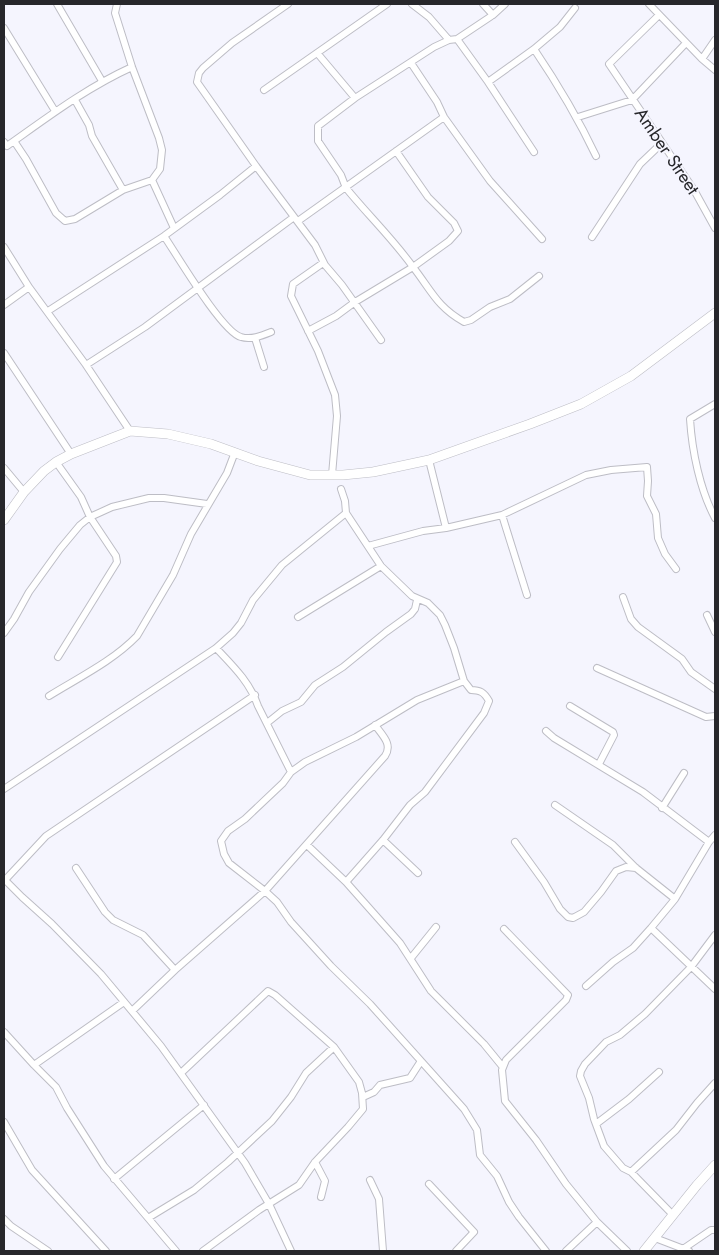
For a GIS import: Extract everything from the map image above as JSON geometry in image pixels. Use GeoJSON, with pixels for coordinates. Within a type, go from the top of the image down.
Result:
{"type":"FeatureCollection","features":[{"type":"Feature","properties":{"kind":"street"},"geometry":{"type":"LineString","coordinates":[[57,4],[102,81]]}},
{"type":"Feature","properties":{"kind":"street"},"geometry":{"type":"LineString","coordinates":[[14,141],[56,213],[65,222],[123,190],[152,180],[160,169],[162,150],[115,13],[118,4]]}},
{"type":"Feature","properties":{"kind":"street"},"geometry":{"type":"LineString","coordinates":[[288,4],[232,43],[203,68],[197,78],[199,87],[318,250],[323,263],[355,302],[381,340]]}},
{"type":"Feature","properties":{"kind":"street"},"geometry":{"type":"LineString","coordinates":[[264,90],[387,4]]}},
{"type":"Feature","properties":{"kind":"street"},"geometry":{"type":"LineString","coordinates":[[412,4],[429,18],[449,40]]}},
{"type":"Feature","properties":{"kind":"street"},"geometry":{"type":"LineString","coordinates":[[483,4],[493,15]]}},
{"type":"Feature","properties":{"kind":"street"},"geometry":{"type":"LineString","coordinates":[[505,4],[493,15],[457,39],[449,40],[434,47],[355,98],[318,126],[318,141],[341,175],[346,188],[413,267],[434,298],[452,316],[464,322],[472,320],[490,307],[510,299],[539,276]]}},
{"type":"Feature","properties":{"kind":"street"},"geometry":{"type":"LineString","coordinates":[[649,4],[715,70]]}},
{"type":"Feature","properties":{"kind":"street"},"geometry":{"type":"LineString","coordinates":[[488,82],[534,50],[560,27],[576,8]]}},
{"type":"Feature","properties":{"kind":"street","name":"Amber Street"},"geometry":{"type":"LineString","coordinates":[[659,15],[609,64],[694,190],[715,228]]}},
{"type":"Feature","properties":{"kind":"street"},"geometry":{"type":"LineString","coordinates":[[4,28],[55,111]]}},
{"type":"Feature","properties":{"kind":"street"},"geometry":{"type":"LineString","coordinates":[[457,39],[534,152]]}},
{"type":"Feature","properties":{"kind":"street"},"geometry":{"type":"LineString","coordinates":[[702,59],[715,40]]}},
{"type":"Feature","properties":{"kind":"street","name":"Amber Street"},"geometry":{"type":"LineString","coordinates":[[632,100],[686,43]]}},
{"type":"Feature","properties":{"kind":"street"},"geometry":{"type":"LineString","coordinates":[[534,50],[578,117],[596,156]]}},
{"type":"Feature","properties":{"kind":"street"},"geometry":{"type":"LineString","coordinates":[[318,54],[355,98]]}},
{"type":"Feature","properties":{"kind":"street"},"geometry":{"type":"LineString","coordinates":[[411,63],[437,102],[444,117],[490,180],[542,239]]}},
{"type":"Feature","properties":{"kind":"street"},"geometry":{"type":"LineString","coordinates":[[4,142],[7,146],[55,111],[102,81],[132,67]]}},
{"type":"Feature","properties":{"kind":"street"},"geometry":{"type":"LineString","coordinates":[[75,100],[89,125],[92,136],[123,190]]}},
{"type":"Feature","properties":{"kind":"street"},"geometry":{"type":"LineString","coordinates":[[578,117],[632,100]]}},
{"type":"Feature","properties":{"kind":"street"},"geometry":{"type":"LineString","coordinates":[[86,365],[145,327],[198,287],[296,219],[346,188],[444,117]]}},
{"type":"Feature","properties":{"kind":"street"},"geometry":{"type":"LineString","coordinates":[[592,237],[640,164],[662,143]]}},
{"type":"Feature","properties":{"kind":"street"},"geometry":{"type":"LineString","coordinates":[[308,331],[336,316],[355,302],[413,267],[449,241],[458,231],[454,223],[424,191],[396,151]]}},
{"type":"Feature","properties":{"kind":"street"},"geometry":{"type":"LineString","coordinates":[[48,311],[164,236],[256,166]]}},
{"type":"Feature","properties":{"kind":"street"},"geometry":{"type":"LineString","coordinates":[[152,180],[174,228]]}},
{"type":"Feature","properties":{"kind":"street"},"geometry":{"type":"LineString","coordinates":[[164,236],[229,330],[240,337],[255,338],[271,332]]}},
{"type":"Feature","properties":{"kind":"street"},"geometry":{"type":"LineString","coordinates":[[4,247],[29,287],[86,365],[130,431]]}},
{"type":"Feature","properties":{"kind":"street"},"geometry":{"type":"LineString","coordinates":[[323,263],[297,280],[291,288],[291,296],[333,388],[337,404],[332,475]]}},
{"type":"Feature","properties":{"kind":"street"},"geometry":{"type":"LineString","coordinates":[[4,304],[29,287]]}},
{"type":"Feature","properties":{"kind":"street"},"geometry":{"type":"LineString","coordinates":[[4,520],[24,492],[44,471],[56,462],[71,454],[130,431],[168,434],[211,444],[258,461],[310,475],[373,472],[429,460],[581,404],[630,376],[715,313]]}},
{"type":"Feature","properties":{"kind":"street"},"geometry":{"type":"LineString","coordinates":[[255,338],[264,367]]}},
{"type":"Feature","properties":{"kind":"street"},"geometry":{"type":"LineString","coordinates":[[4,353],[71,454]]}},
{"type":"Feature","properties":{"kind":"street"},"geometry":{"type":"LineString","coordinates":[[715,404],[690,419],[695,456],[708,504],[715,518]]}},
{"type":"Feature","properties":{"kind":"street"},"geometry":{"type":"LineString","coordinates":[[49,696],[101,664],[129,644],[136,636],[173,575],[191,534],[227,473],[235,452]]}},
{"type":"Feature","properties":{"kind":"street"},"geometry":{"type":"LineString","coordinates":[[429,460],[446,528]]}},
{"type":"Feature","properties":{"kind":"street"},"geometry":{"type":"LineString","coordinates":[[56,462],[81,497],[90,517],[116,556],[117,565],[58,657]]}},
{"type":"Feature","properties":{"kind":"street"},"geometry":{"type":"LineString","coordinates":[[368,546],[423,531],[446,528],[502,515],[586,475],[611,470],[647,467],[648,496],[656,514],[658,538],[665,554],[676,569]]}},
{"type":"Feature","properties":{"kind":"street"},"geometry":{"type":"LineString","coordinates":[[4,468],[24,492]]}},
{"type":"Feature","properties":{"kind":"street"},"geometry":{"type":"LineString","coordinates":[[341,488],[346,514],[381,566],[417,600],[428,603],[440,615],[464,681],[471,690],[479,690],[485,694],[489,701],[484,713],[425,792],[410,805],[383,840],[346,882]]}},
{"type":"Feature","properties":{"kind":"street"},"geometry":{"type":"LineString","coordinates":[[4,633],[14,619],[28,592],[60,548],[80,525],[90,517],[112,507],[149,498],[164,498],[207,504]]}},
{"type":"Feature","properties":{"kind":"street"},"geometry":{"type":"LineString","coordinates":[[4,789],[216,648],[233,633],[252,600],[282,565],[346,514]]}},
{"type":"Feature","properties":{"kind":"street"},"geometry":{"type":"LineString","coordinates":[[502,515],[526,594]]}},
{"type":"Feature","properties":{"kind":"street"},"geometry":{"type":"LineString","coordinates":[[298,617],[332,598],[381,566]]}},
{"type":"Feature","properties":{"kind":"street"},"geometry":{"type":"LineString","coordinates":[[623,596],[631,619],[638,627],[682,659],[691,672],[715,689]]}},
{"type":"Feature","properties":{"kind":"street"},"geometry":{"type":"LineString","coordinates":[[267,722],[282,711],[301,702],[308,691],[315,685],[343,668],[411,614],[415,610],[417,600]]}},
{"type":"Feature","properties":{"kind":"street"},"geometry":{"type":"LineString","coordinates":[[707,615],[715,632]]}},
{"type":"Feature","properties":{"kind":"street"},"geometry":{"type":"LineString","coordinates":[[216,648],[241,675],[254,695],[291,772]]}},
{"type":"Feature","properties":{"kind":"street"},"geometry":{"type":"LineString","coordinates":[[597,668],[706,717],[715,716]]}},
{"type":"Feature","properties":{"kind":"street"},"geometry":{"type":"LineString","coordinates":[[464,681],[418,700],[356,737],[305,762],[291,772],[283,783],[245,819],[228,831],[221,841],[224,854],[229,863],[277,902],[331,966],[370,1004],[468,1114],[478,1130],[480,1155],[497,1176],[509,1202],[519,1217],[546,1251]]}},
{"type":"Feature","properties":{"kind":"street"},"geometry":{"type":"LineString","coordinates":[[254,695],[46,836],[4,880],[71,942],[101,974],[161,1046],[238,1152],[269,1204],[291,1251]]}},
{"type":"Feature","properties":{"kind":"street"},"geometry":{"type":"LineString","coordinates":[[570,706],[613,732],[614,735],[599,764]]}},
{"type":"Feature","properties":{"kind":"street"},"geometry":{"type":"LineString","coordinates":[[132,1011],[175,970],[265,891],[389,750],[388,744],[375,725]]}},
{"type":"Feature","properties":{"kind":"street"},"geometry":{"type":"LineString","coordinates":[[546,731],[554,738],[643,792],[709,842]]}},
{"type":"Feature","properties":{"kind":"street"},"geometry":{"type":"LineString","coordinates":[[662,808],[684,773]]}},
{"type":"Feature","properties":{"kind":"street"},"geometry":{"type":"LineString","coordinates":[[555,804],[613,845],[636,868],[675,900]]}},
{"type":"Feature","properties":{"kind":"street"},"geometry":{"type":"LineString","coordinates":[[586,986],[633,948],[675,900],[715,834]]}},
{"type":"Feature","properties":{"kind":"street"},"geometry":{"type":"LineString","coordinates":[[383,840],[418,873]]}},
{"type":"Feature","properties":{"kind":"street"},"geometry":{"type":"LineString","coordinates":[[515,842],[544,882],[560,909],[568,917],[573,918],[584,912],[602,892],[616,871],[626,867],[636,868]]}},
{"type":"Feature","properties":{"kind":"street"},"geometry":{"type":"LineString","coordinates":[[307,845],[346,882],[400,943],[411,958],[424,983],[484,1044],[502,1066],[505,1101],[536,1140],[566,1184],[597,1222],[627,1251]]}},
{"type":"Feature","properties":{"kind":"street"},"geometry":{"type":"LineString","coordinates":[[76,868],[105,912],[113,920],[143,935],[175,970]]}},
{"type":"Feature","properties":{"kind":"street"},"geometry":{"type":"LineString","coordinates":[[411,958],[436,927]]}},
{"type":"Feature","properties":{"kind":"street"},"geometry":{"type":"LineString","coordinates":[[651,928],[715,988]]}},
{"type":"Feature","properties":{"kind":"street"},"geometry":{"type":"LineString","coordinates":[[502,1066],[513,1051],[568,996],[504,929]]}},
{"type":"Feature","properties":{"kind":"street"},"geometry":{"type":"LineString","coordinates":[[673,1215],[631,1172],[623,1168],[611,1155],[598,1134],[589,1098],[580,1076],[582,1068],[606,1042],[620,1035],[645,1014],[691,967],[715,935]]}},
{"type":"Feature","properties":{"kind":"street"},"geometry":{"type":"LineString","coordinates":[[180,1074],[268,991],[334,1047],[359,1082],[363,1097],[360,1114],[314,1162],[299,1185],[203,1251]]}},
{"type":"Feature","properties":{"kind":"street"},"geometry":{"type":"LineString","coordinates":[[34,1066],[124,1002]]}},
{"type":"Feature","properties":{"kind":"street"},"geometry":{"type":"LineString","coordinates":[[4,1032],[34,1066],[56,1087],[67,1108],[114,1179],[176,1251]]}},
{"type":"Feature","properties":{"kind":"street"},"geometry":{"type":"LineString","coordinates":[[148,1218],[194,1190],[248,1145],[272,1121],[291,1097],[306,1073],[334,1047]]}},
{"type":"Feature","properties":{"kind":"street"},"geometry":{"type":"LineString","coordinates":[[363,1097],[374,1092],[380,1085],[410,1078],[421,1061]]}},
{"type":"Feature","properties":{"kind":"street"},"geometry":{"type":"LineString","coordinates":[[596,1124],[629,1099],[659,1072]]}},
{"type":"Feature","properties":{"kind":"street"},"geometry":{"type":"LineString","coordinates":[[631,1172],[676,1130],[715,1083]]}},
{"type":"Feature","properties":{"kind":"street"},"geometry":{"type":"LineString","coordinates":[[114,1179],[204,1105]]}},
{"type":"Feature","properties":{"kind":"street"},"geometry":{"type":"LineString","coordinates":[[4,1122],[32,1170],[106,1251]]}},
{"type":"Feature","properties":{"kind":"street"},"geometry":{"type":"LineString","coordinates":[[314,1162],[325,1181],[321,1197]]}},
{"type":"Feature","properties":{"kind":"street"},"geometry":{"type":"LineString","coordinates":[[644,1251],[715,1165]]}},
{"type":"Feature","properties":{"kind":"street"},"geometry":{"type":"LineString","coordinates":[[370,1180],[379,1199],[383,1251]]}},
{"type":"Feature","properties":{"kind":"street"},"geometry":{"type":"LineString","coordinates":[[429,1184],[474,1232],[456,1251]]}},
{"type":"Feature","properties":{"kind":"street"},"geometry":{"type":"LineString","coordinates":[[4,1219],[11,1226],[48,1251]]}},
{"type":"Feature","properties":{"kind":"street"},"geometry":{"type":"LineString","coordinates":[[566,1251],[597,1222]]}},
{"type":"Feature","properties":{"kind":"street"},"geometry":{"type":"LineString","coordinates":[[655,1238],[686,1250],[711,1230],[715,1230]]}}]}
